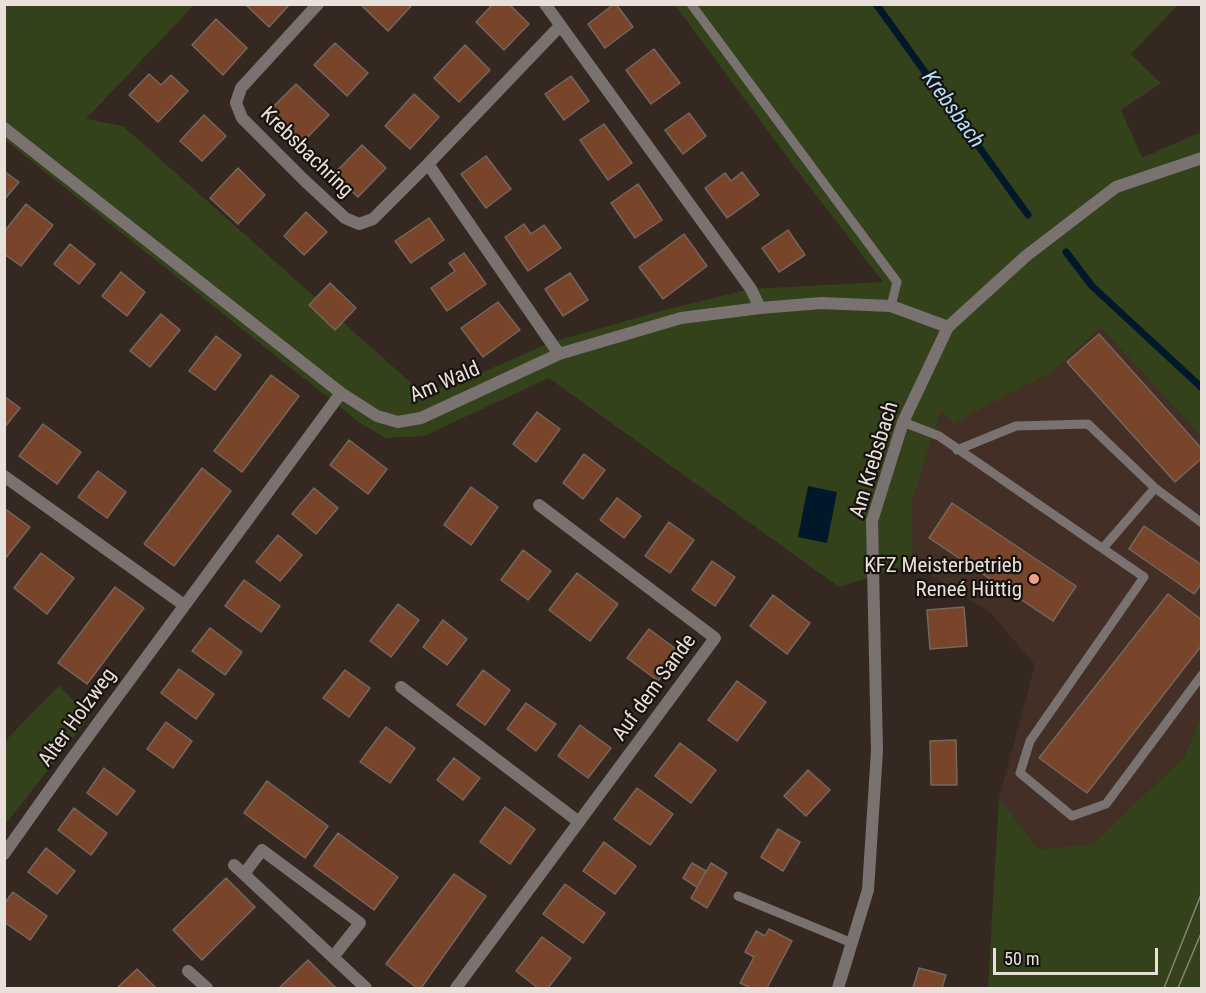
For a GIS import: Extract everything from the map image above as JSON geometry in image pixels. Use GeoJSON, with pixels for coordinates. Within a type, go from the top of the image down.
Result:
{"type":"FeatureCollection","features":[{"type":"Feature","properties":{"kind":"street","name":"Krebsbachring"},"geometry":{"type":"LineString","coordinates":[[318,4],[241,88],[236,104],[242,118],[304,180],[345,218],[359,224],[373,219],[560,26]]}},
{"type":"Feature","properties":{"kind":"street"},"geometry":{"type":"LineString","coordinates":[[545,4],[751,289],[760,308]]}},
{"type":"Feature","properties":{"kind":"street","name":"Am Wald"},"geometry":{"type":"LineString","coordinates":[[4,128],[340,393],[377,416],[398,422],[421,418],[559,354],[681,318],[820,303],[891,306],[948,327]]}},
{"type":"Feature","properties":{"kind":"street","name":"Am Krebsbach"},"geometry":{"type":"LineString","coordinates":[[838,988],[868,890],[877,751],[872,521],[903,422],[948,327],[1026,256],[1116,187],[1202,158]]}},
{"type":"Feature","properties":{"kind":"street"},"geometry":{"type":"LineString","coordinates":[[428,164],[559,354]]}},
{"type":"Feature","properties":{"kind":"street","name":"Alter Holzweg"},"geometry":{"type":"LineString","coordinates":[[4,854],[340,393]]}},
{"type":"Feature","properties":{"kind":"street"},"geometry":{"type":"LineString","coordinates":[[4,476],[184,605]]}},
{"type":"Feature","properties":{"kind":"street","name":"Auf dem Sande"},"geometry":{"type":"LineString","coordinates":[[456,988],[715,638],[539,505]]}},
{"type":"Feature","properties":{"kind":"street"},"geometry":{"type":"LineString","coordinates":[[401,687],[579,822]]}},
{"type":"Feature","properties":{"kind":"street"},"geometry":{"type":"LineString","coordinates":[[244,874],[262,850],[360,923],[333,957]]}},
{"type":"Feature","properties":{"kind":"street"},"geometry":{"type":"LineString","coordinates":[[234,865],[366,988]]}},
{"type":"Feature","properties":{"kind":"street"},"geometry":{"type":"LineString","coordinates":[[188,971],[207,988]]}},
{"type":"Feature","properties":{"kind":"lane"},"geometry":{"type":"LineString","coordinates":[[691,4],[897,282],[891,306]]}},
{"type":"Feature","properties":{"kind":"lane"},"geometry":{"type":"LineString","coordinates":[[903,422],[939,436],[1144,577],[1030,741],[1020,773],[1072,816],[1106,804],[1202,675]]}},
{"type":"Feature","properties":{"kind":"lane"},"geometry":{"type":"LineString","coordinates":[[957,450],[1016,426],[1088,424],[1155,488],[1202,523]]}},
{"type":"Feature","properties":{"kind":"lane"},"geometry":{"type":"LineString","coordinates":[[1103,548],[1155,488]]}},
{"type":"Feature","properties":{"kind":"lane"},"geometry":{"type":"LineString","coordinates":[[738,896],[852,943]]}},
{"type":"Feature","properties":{"kind":"shaded area"},"geometry":{"type":"Polygon","coordinates":[[[1101,326],[1201,436],[1201,717],[1184,757],[1093,845],[1038,849],[999,798],[1035,665],[991,613],[913,564],[912,502],[941,409],[1049,374],[1101,326]]]}},
{"type":"Feature","properties":{"kind":"green space"},"geometry":{"type":"Polygon","coordinates":[[[4,5],[194,5],[86,119],[123,126],[418,389],[451,386],[552,342],[661,311],[751,289],[883,282],[675,5],[1178,5],[1131,54],[1161,83],[1121,110],[1142,158],[1201,132],[1201,436],[1101,327],[1049,374],[953,423],[941,410],[912,502],[913,564],[839,587],[549,378],[424,436],[386,438],[360,423],[5,140],[4,5]]]}},
{"type":"Feature","properties":{"kind":"green space"},"geometry":{"type":"Polygon","coordinates":[[[59,686],[90,716],[5,825],[5,741],[59,686]]]}},
{"type":"Feature","properties":{"kind":"green space"},"geometry":{"type":"Polygon","coordinates":[[[1201,717],[1200,988],[988,988],[999,798],[1038,849],[1093,844],[1184,757],[1201,717]]]}},
{"type":"Feature","properties":{"kind":"water"},"geometry":{"type":"Polygon","coordinates":[[[808,486],[837,492],[827,543],[798,537],[808,486]]]}},
{"type":"Feature","properties":{"kind":"building"},"geometry":{"type":"Polygon","coordinates":[[[245,4],[290,4],[269,27],[245,4]]]}},
{"type":"Feature","properties":{"kind":"building"},"geometry":{"type":"Polygon","coordinates":[[[360,4],[413,4],[388,31],[360,4]]]}},
{"type":"Feature","properties":{"kind":"building"},"geometry":{"type":"Polygon","coordinates":[[[493,4],[509,4],[529,24],[504,50],[476,22],[493,4]]]}},
{"type":"Feature","properties":{"kind":"building"},"geometry":{"type":"Polygon","coordinates":[[[614,4],[633,27],[605,48],[588,24],[614,4]]]}},
{"type":"Feature","properties":{"kind":"building"},"geometry":{"type":"Polygon","coordinates":[[[216,19],[247,48],[223,75],[192,45],[216,19]]]}},
{"type":"Feature","properties":{"kind":"building"},"geometry":{"type":"Polygon","coordinates":[[[335,43],[368,73],[347,96],[314,65],[335,43]]]}},
{"type":"Feature","properties":{"kind":"building"},"geometry":{"type":"Polygon","coordinates":[[[465,45],[490,70],[459,102],[434,78],[465,45]]]}},
{"type":"Feature","properties":{"kind":"building"},"geometry":{"type":"Polygon","coordinates":[[[654,49],[680,83],[651,104],[626,70],[654,49]]]}},
{"type":"Feature","properties":{"kind":"building"},"geometry":{"type":"Polygon","coordinates":[[[149,74],[161,85],[171,75],[188,91],[158,122],[129,95],[149,74]]]}},
{"type":"Feature","properties":{"kind":"building"},"geometry":{"type":"Polygon","coordinates":[[[571,76],[589,101],[564,120],[545,94],[571,76]]]}},
{"type":"Feature","properties":{"kind":"building"},"geometry":{"type":"Polygon","coordinates":[[[296,84],[329,115],[300,145],[267,113],[296,84]]]}},
{"type":"Feature","properties":{"kind":"building"},"geometry":{"type":"Polygon","coordinates":[[[414,94],[439,117],[410,149],[385,126],[414,94]]]}},
{"type":"Feature","properties":{"kind":"building"},"geometry":{"type":"Polygon","coordinates":[[[689,113],[706,136],[683,154],[665,130],[689,113]]]}},
{"type":"Feature","properties":{"kind":"building"},"geometry":{"type":"Polygon","coordinates":[[[204,115],[226,136],[202,161],[180,141],[204,115]]]}},
{"type":"Feature","properties":{"kind":"building"},"geometry":{"type":"Polygon","coordinates":[[[604,124],[632,163],[608,180],[580,140],[604,124]]]}},
{"type":"Feature","properties":{"kind":"building"},"geometry":{"type":"Polygon","coordinates":[[[362,145],[386,168],[358,197],[334,174],[362,145]]]}},
{"type":"Feature","properties":{"kind":"building"},"geometry":{"type":"Polygon","coordinates":[[[486,156],[511,189],[486,208],[461,174],[486,156]]]}},
{"type":"Feature","properties":{"kind":"building"},"geometry":{"type":"Polygon","coordinates":[[[238,168],[265,195],[238,224],[210,198],[238,168]]]}},
{"type":"Feature","properties":{"kind":"building"},"geometry":{"type":"Polygon","coordinates":[[[4,171],[19,182],[4,200],[4,171]]]}},
{"type":"Feature","properties":{"kind":"building"},"geometry":{"type":"Polygon","coordinates":[[[742,172],[759,195],[727,218],[705,188],[725,173],[731,181],[742,172]]]}},
{"type":"Feature","properties":{"kind":"building"},"geometry":{"type":"Polygon","coordinates":[[[638,184],[662,220],[635,238],[611,203],[638,184]]]}},
{"type":"Feature","properties":{"kind":"building"},"geometry":{"type":"Polygon","coordinates":[[[26,204],[53,225],[21,266],[4,254],[4,232],[26,204]]]}},
{"type":"Feature","properties":{"kind":"building"},"geometry":{"type":"Polygon","coordinates":[[[306,212],[327,232],[304,255],[284,236],[306,212]]]}},
{"type":"Feature","properties":{"kind":"building"},"geometry":{"type":"Polygon","coordinates":[[[429,218],[444,240],[411,263],[395,241],[429,218]]]}},
{"type":"Feature","properties":{"kind":"building"},"geometry":{"type":"Polygon","coordinates":[[[524,224],[531,234],[544,225],[561,248],[528,271],[505,237],[524,224]]]}},
{"type":"Feature","properties":{"kind":"building"},"geometry":{"type":"Polygon","coordinates":[[[788,230],[805,255],[779,272],[762,248],[788,230]]]}},
{"type":"Feature","properties":{"kind":"building"},"geometry":{"type":"Polygon","coordinates":[[[684,234],[707,266],[663,299],[639,267],[684,234]]]}},
{"type":"Feature","properties":{"kind":"building"},"geometry":{"type":"Polygon","coordinates":[[[70,244],[95,264],[79,284],[54,264],[70,244]]]}},
{"type":"Feature","properties":{"kind":"building"},"geometry":{"type":"Polygon","coordinates":[[[464,253],[486,284],[447,311],[431,288],[455,271],[449,263],[464,253]]]}},
{"type":"Feature","properties":{"kind":"building"},"geometry":{"type":"Polygon","coordinates":[[[121,272],[145,292],[127,316],[102,296],[121,272]]]}},
{"type":"Feature","properties":{"kind":"building"},"geometry":{"type":"Polygon","coordinates":[[[570,273],[588,300],[563,316],[545,289],[570,273]]]}},
{"type":"Feature","properties":{"kind":"building"},"geometry":{"type":"Polygon","coordinates":[[[330,283],[356,308],[335,330],[309,305],[330,283]]]}},
{"type":"Feature","properties":{"kind":"building"},"geometry":{"type":"Polygon","coordinates":[[[498,302],[520,330],[483,357],[461,328],[498,302]]]}},
{"type":"Feature","properties":{"kind":"building"},"geometry":{"type":"Polygon","coordinates":[[[161,314],[180,330],[150,367],[130,351],[161,314]]]}},
{"type":"Feature","properties":{"kind":"building"},"geometry":{"type":"Polygon","coordinates":[[[1099,334],[1202,449],[1202,458],[1175,482],[1067,362],[1099,334]]]}},
{"type":"Feature","properties":{"kind":"building"},"geometry":{"type":"Polygon","coordinates":[[[216,336],[241,355],[215,390],[189,371],[216,336]]]}},
{"type":"Feature","properties":{"kind":"building"},"geometry":{"type":"Polygon","coordinates":[[[271,375],[299,396],[242,472],[214,451],[271,375]]]}},
{"type":"Feature","properties":{"kind":"building"},"geometry":{"type":"Polygon","coordinates":[[[4,396],[20,408],[4,428],[4,396]]]}},
{"type":"Feature","properties":{"kind":"building"},"geometry":{"type":"Polygon","coordinates":[[[537,412],[560,429],[536,462],[513,444],[537,412]]]}},
{"type":"Feature","properties":{"kind":"building"},"geometry":{"type":"Polygon","coordinates":[[[43,424],[81,452],[57,484],[19,456],[43,424]]]}},
{"type":"Feature","properties":{"kind":"building"},"geometry":{"type":"Polygon","coordinates":[[[349,440],[387,469],[368,494],[330,465],[349,440]]]}},
{"type":"Feature","properties":{"kind":"building"},"geometry":{"type":"Polygon","coordinates":[[[584,454],[605,470],[583,499],[563,483],[584,454]]]}},
{"type":"Feature","properties":{"kind":"building"},"geometry":{"type":"Polygon","coordinates":[[[202,468],[231,491],[174,566],[144,544],[202,468]]]}},
{"type":"Feature","properties":{"kind":"building"},"geometry":{"type":"Polygon","coordinates":[[[98,471],[126,492],[107,518],[78,497],[98,471]]]}},
{"type":"Feature","properties":{"kind":"building"},"geometry":{"type":"Polygon","coordinates":[[[471,487],[498,507],[471,545],[444,525],[471,487]]]}},
{"type":"Feature","properties":{"kind":"building"},"geometry":{"type":"Polygon","coordinates":[[[314,488],[338,508],[316,534],[292,514],[314,488]]]}},
{"type":"Feature","properties":{"kind":"building"},"geometry":{"type":"Polygon","coordinates":[[[617,498],[641,516],[624,538],[600,520],[617,498]]]}},
{"type":"Feature","properties":{"kind":"building"},"geometry":{"type":"Polygon","coordinates":[[[952,503],[1076,586],[1053,621],[929,538],[952,503]]]}},
{"type":"Feature","properties":{"kind":"building"},"geometry":{"type":"Polygon","coordinates":[[[4,508],[30,527],[4,560],[4,508]]]}},
{"type":"Feature","properties":{"kind":"building"},"geometry":{"type":"Polygon","coordinates":[[[669,522],[694,540],[670,573],[645,556],[669,522]]]}},
{"type":"Feature","properties":{"kind":"building"},"geometry":{"type":"Polygon","coordinates":[[[1144,526],[1202,565],[1202,583],[1194,594],[1129,549],[1144,526]]]}},
{"type":"Feature","properties":{"kind":"building"},"geometry":{"type":"Polygon","coordinates":[[[278,535],[302,555],[280,581],[256,562],[278,535]]]}},
{"type":"Feature","properties":{"kind":"building"},"geometry":{"type":"Polygon","coordinates":[[[523,550],[551,571],[528,600],[501,580],[523,550]]]}},
{"type":"Feature","properties":{"kind":"building"},"geometry":{"type":"Polygon","coordinates":[[[41,553],[74,578],[47,614],[14,588],[41,553]]]}},
{"type":"Feature","properties":{"kind":"building"},"geometry":{"type":"Polygon","coordinates":[[[712,561],[735,577],[715,606],[692,590],[712,561]]]}},
{"type":"Feature","properties":{"kind":"building"},"geometry":{"type":"Polygon","coordinates":[[[577,573],[618,604],[590,641],[549,610],[577,573]]]}},
{"type":"Feature","properties":{"kind":"building"},"geometry":{"type":"Polygon","coordinates":[[[244,580],[280,606],[261,632],[225,606],[244,580]]]}},
{"type":"Feature","properties":{"kind":"building"},"geometry":{"type":"Polygon","coordinates":[[[115,587],[144,608],[87,684],[58,663],[115,587]]]}},
{"type":"Feature","properties":{"kind":"building"},"geometry":{"type":"Polygon","coordinates":[[[1168,594],[1202,620],[1202,645],[1087,793],[1039,758],[1168,594]]]}},
{"type":"Feature","properties":{"kind":"building"},"geometry":{"type":"Polygon","coordinates":[[[773,595],[810,623],[787,654],[750,626],[773,595]]]}},
{"type":"Feature","properties":{"kind":"building"},"geometry":{"type":"Polygon","coordinates":[[[398,604],[419,620],[391,657],[370,641],[398,604]]]}},
{"type":"Feature","properties":{"kind":"building"},"geometry":{"type":"Polygon","coordinates":[[[964,607],[967,646],[930,649],[927,610],[964,607]]]}},
{"type":"Feature","properties":{"kind":"building"},"geometry":{"type":"Polygon","coordinates":[[[443,620],[467,639],[447,665],[423,647],[443,620]]]}},
{"type":"Feature","properties":{"kind":"building"},"geometry":{"type":"Polygon","coordinates":[[[210,628],[242,652],[225,675],[192,651],[210,628]]]}},
{"type":"Feature","properties":{"kind":"building"},"geometry":{"type":"Polygon","coordinates":[[[649,629],[680,652],[658,681],[627,658],[649,629]]]}},
{"type":"Feature","properties":{"kind":"building"},"geometry":{"type":"Polygon","coordinates":[[[179,669],[214,694],[196,719],[161,693],[179,669]]]}},
{"type":"Feature","properties":{"kind":"building"},"geometry":{"type":"Polygon","coordinates":[[[345,670],[370,688],[349,717],[323,698],[345,670]]]}},
{"type":"Feature","properties":{"kind":"building"},"geometry":{"type":"Polygon","coordinates":[[[483,670],[510,690],[485,725],[457,705],[483,670]]]}},
{"type":"Feature","properties":{"kind":"building"},"geometry":{"type":"Polygon","coordinates":[[[737,681],[766,702],[737,741],[708,720],[737,681]]]}},
{"type":"Feature","properties":{"kind":"building"},"geometry":{"type":"Polygon","coordinates":[[[526,703],[556,724],[536,751],[507,729],[526,703]]]}},
{"type":"Feature","properties":{"kind":"building"},"geometry":{"type":"Polygon","coordinates":[[[166,722],[192,741],[173,768],[147,749],[166,722]]]}},
{"type":"Feature","properties":{"kind":"building"},"geometry":{"type":"Polygon","coordinates":[[[580,725],[611,748],[588,778],[558,756],[580,725]]]}},
{"type":"Feature","properties":{"kind":"building"},"geometry":{"type":"Polygon","coordinates":[[[386,727],[415,748],[390,783],[360,762],[386,727]]]}},
{"type":"Feature","properties":{"kind":"building"},"geometry":{"type":"Polygon","coordinates":[[[956,740],[957,785],[931,785],[930,741],[956,740]]]}},
{"type":"Feature","properties":{"kind":"building"},"geometry":{"type":"Polygon","coordinates":[[[680,743],[716,770],[691,803],[655,776],[680,743]]]}},
{"type":"Feature","properties":{"kind":"building"},"geometry":{"type":"Polygon","coordinates":[[[454,758],[480,778],[463,800],[437,780],[454,758]]]}},
{"type":"Feature","properties":{"kind":"building"},"geometry":{"type":"Polygon","coordinates":[[[104,768],[135,791],[117,815],[87,793],[104,768]]]}},
{"type":"Feature","properties":{"kind":"building"},"geometry":{"type":"Polygon","coordinates":[[[808,770],[830,790],[806,816],[784,796],[808,770]]]}},
{"type":"Feature","properties":{"kind":"building"},"geometry":{"type":"Polygon","coordinates":[[[267,781],[328,826],[305,858],[244,813],[267,781]]]}},
{"type":"Feature","properties":{"kind":"building"},"geometry":{"type":"Polygon","coordinates":[[[637,788],[673,814],[650,845],[614,819],[637,788]]]}},
{"type":"Feature","properties":{"kind":"building"},"geometry":{"type":"Polygon","coordinates":[[[505,807],[535,829],[510,864],[480,842],[505,807]]]}},
{"type":"Feature","properties":{"kind":"building"},"geometry":{"type":"Polygon","coordinates":[[[74,808],[107,833],[91,855],[58,830],[74,808]]]}},
{"type":"Feature","properties":{"kind":"building"},"geometry":{"type":"Polygon","coordinates":[[[778,829],[800,842],[783,871],[761,857],[778,829]]]}},
{"type":"Feature","properties":{"kind":"building"},"geometry":{"type":"Polygon","coordinates":[[[338,833],[398,877],[374,910],[314,866],[338,833]]]}},
{"type":"Feature","properties":{"kind":"building"},"geometry":{"type":"Polygon","coordinates":[[[604,842],[636,866],[615,894],[583,871],[604,842]]]}},
{"type":"Feature","properties":{"kind":"building"},"geometry":{"type":"Polygon","coordinates":[[[46,848],[75,871],[57,894],[28,872],[46,848]]]}},
{"type":"Feature","properties":{"kind":"building"},"geometry":{"type":"Polygon","coordinates":[[[692,863],[706,871],[697,887],[683,878],[692,863]]]}},
{"type":"Feature","properties":{"kind":"building"},"geometry":{"type":"Polygon","coordinates":[[[711,863],[727,873],[707,908],[691,898],[711,863]]]}},
{"type":"Feature","properties":{"kind":"building"},"geometry":{"type":"Polygon","coordinates":[[[454,874],[486,896],[421,988],[417,988],[386,964],[454,874]]]}},
{"type":"Feature","properties":{"kind":"building"},"geometry":{"type":"Polygon","coordinates":[[[226,878],[255,907],[202,960],[173,930],[226,878]]]}},
{"type":"Feature","properties":{"kind":"building"},"geometry":{"type":"Polygon","coordinates":[[[565,884],[605,913],[583,943],[543,914],[565,884]]]}},
{"type":"Feature","properties":{"kind":"building"},"geometry":{"type":"Polygon","coordinates":[[[13,892],[47,916],[30,940],[4,922],[4,904],[13,892]]]}},
{"type":"Feature","properties":{"kind":"building"},"geometry":{"type":"Polygon","coordinates":[[[769,929],[792,941],[767,988],[751,988],[740,983],[754,957],[745,952],[756,931],[765,936],[769,929]]]}},
{"type":"Feature","properties":{"kind":"building"},"geometry":{"type":"Polygon","coordinates":[[[542,937],[571,958],[548,988],[538,988],[516,971],[542,937]]]}},
{"type":"Feature","properties":{"kind":"building"},"geometry":{"type":"Polygon","coordinates":[[[308,960],[336,988],[279,988],[308,960]]]}},
{"type":"Feature","properties":{"kind":"building"},"geometry":{"type":"Polygon","coordinates":[[[919,968],[946,975],[942,988],[913,988],[919,968]]]}},
{"type":"Feature","properties":{"kind":"building"},"geometry":{"type":"Polygon","coordinates":[[[137,969],[156,988],[117,988],[137,969]]]}},
{"type":"Feature","properties":{"kind":"waterway","name":"Krebsbach"},"geometry":{"type":"LineString","coordinates":[[876,4],[1028,215]]}},
{"type":"Feature","properties":{"kind":"waterway","name":"Krebsbach"},"geometry":{"type":"LineString","coordinates":[[1066,252],[1092,286],[1202,388]]}},
{"type":"Feature","properties":{"kind":"tram line"},"geometry":{"type":"LineString","coordinates":[[1164,988],[1202,892]]}},
{"type":"Feature","properties":{"kind":"tram line"},"geometry":{"type":"LineString","coordinates":[[1178,988],[1202,931]]}},
{"type":"Feature","properties":{"kind":"place","name":"KFZ Meisterbetrieb Reneé Hüttig"},"geometry":{"type":"Point","coordinates":[1034,579]}}]}
